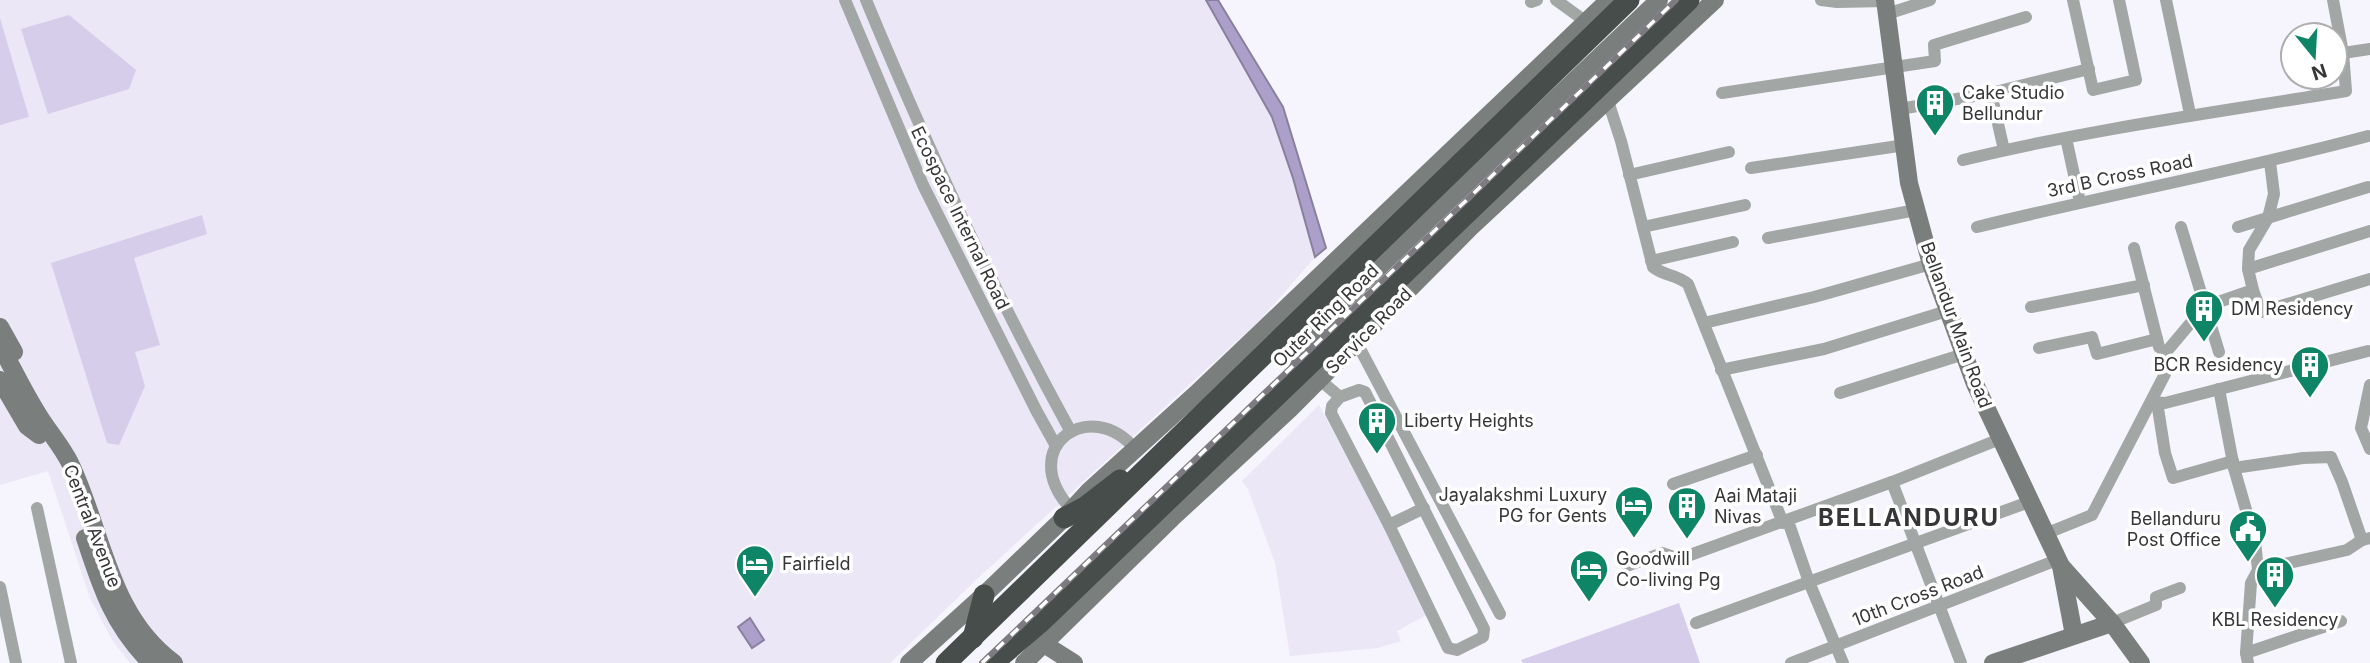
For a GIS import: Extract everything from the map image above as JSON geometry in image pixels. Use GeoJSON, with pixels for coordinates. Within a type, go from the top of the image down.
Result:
{"type":"FeatureCollection","features":[{"type":"Feature","properties":{"kind":"highway","name":"Outer Ring Road"},"geometry":{"type":"LineString","coordinates":[[946,663],[1150,466],[1203,401],[1440,182],[1629,0]]}},
{"type":"Feature","properties":{"kind":"highway","name":"Outer Ring Road"},"geometry":{"type":"LineString","coordinates":[[993,663],[1135,543],[1294,378],[1689,0]]}},
{"type":"Feature","properties":{"kind":"highway"},"geometry":{"type":"LineString","coordinates":[[1065,508],[1085,507],[1121,478],[1150,466]]}},
{"type":"Feature","properties":{"kind":"highway"},"geometry":{"type":"LineString","coordinates":[[973,638],[984,595]]}},
{"type":"Feature","properties":{"kind":"street","name":"Ecospace Internal Road"},"geometry":{"type":"LineString","coordinates":[[845,0],[910,156],[966,273],[1056,446]]}},
{"type":"Feature","properties":{"kind":"street","name":"Ecospace Internal Road"},"geometry":{"type":"LineString","coordinates":[[866,0],[966,227],[1071,432]]}},
{"type":"Feature","properties":{"kind":"street"},"geometry":{"type":"LineString","coordinates":[[1556,0],[1585,21]]}},
{"type":"Feature","properties":{"kind":"street"},"geometry":{"type":"LineString","coordinates":[[909,663],[984,595],[1065,508],[1130,444],[1203,401],[1609,0]]}},
{"type":"Feature","properties":{"kind":"street"},"geometry":{"type":"LineString","coordinates":[[1294,378],[1308,343],[1321,324],[1659,0]]}},
{"type":"Feature","properties":{"kind":"street","name":"Service Road"},"geometry":{"type":"LineString","coordinates":[[1034,653],[1135,543],[1320,380],[1471,228],[1715,0]]}},
{"type":"Feature","properties":{"kind":"street"},"geometry":{"type":"LineString","coordinates":[[1821,0],[1886,5],[1930,0]]}},
{"type":"Feature","properties":{"kind":"street"},"geometry":{"type":"LineString","coordinates":[[2073,0],[2093,90],[2136,80],[2119,0]]}},
{"type":"Feature","properties":{"kind":"street"},"geometry":{"type":"LineString","coordinates":[[2166,0],[2190,114]]}},
{"type":"Feature","properties":{"kind":"street"},"geometry":{"type":"LineString","coordinates":[[2333,0],[2337,21]]}},
{"type":"Feature","properties":{"kind":"street","name":"Bellandur Main Road"},"geometry":{"type":"LineString","coordinates":[[1886,5],[1909,183],[1931,264],[1947,311],[2000,439],[2059,563],[2074,635]]}},
{"type":"Feature","properties":{"kind":"street"},"geometry":{"type":"LineString","coordinates":[[1722,93],[1935,61],[1934,45],[2026,17]]}},
{"type":"Feature","properties":{"kind":"street"},"geometry":{"type":"LineString","coordinates":[[855,26],[874,19]]}},
{"type":"Feature","properties":{"kind":"street"},"geometry":{"type":"LineString","coordinates":[[2349,52],[2370,49]]}},
{"type":"Feature","properties":{"kind":"street"},"geometry":{"type":"LineString","coordinates":[[1900,109],[1991,93],[2089,69]]}},
{"type":"Feature","properties":{"kind":"street"},"geometry":{"type":"LineString","coordinates":[[1963,160],[2190,114],[2346,91]]}},
{"type":"Feature","properties":{"kind":"street"},"geometry":{"type":"LineString","coordinates":[[1991,93],[2004,150]]}},
{"type":"Feature","properties":{"kind":"street"},"geometry":{"type":"LineString","coordinates":[[1608,101],[1653,267],[1658,271],[1679,276],[1689,284],[1721,370],[1843,663]]}},
{"type":"Feature","properties":{"kind":"street","name":"3rd B Cross Road"},"geometry":{"type":"LineString","coordinates":[[1977,227],[2270,162],[2368,136]]}},
{"type":"Feature","properties":{"kind":"street"},"geometry":{"type":"LineString","coordinates":[[2066,138],[2080,202]]}},
{"type":"Feature","properties":{"kind":"street"},"geometry":{"type":"LineString","coordinates":[[1751,168],[1905,145]]}},
{"type":"Feature","properties":{"kind":"street"},"geometry":{"type":"LineString","coordinates":[[910,156],[929,148]]}},
{"type":"Feature","properties":{"kind":"street"},"geometry":{"type":"LineString","coordinates":[[1629,175],[1729,152]]}},
{"type":"Feature","properties":{"kind":"street"},"geometry":{"type":"LineString","coordinates":[[2270,162],[2274,194],[2268,218],[2249,250],[2248,270],[2261,312],[2370,279]]}},
{"type":"Feature","properties":{"kind":"street"},"geometry":{"type":"LineString","coordinates":[[2238,227],[2368,187]]}},
{"type":"Feature","properties":{"kind":"street"},"geometry":{"type":"LineString","coordinates":[[1643,227],[1745,205]]}},
{"type":"Feature","properties":{"kind":"street"},"geometry":{"type":"LineString","coordinates":[[1768,238],[1916,210]]}},
{"type":"Feature","properties":{"kind":"street"},"geometry":{"type":"LineString","coordinates":[[2180,227],[2219,352]]}},
{"type":"Feature","properties":{"kind":"street"},"geometry":{"type":"LineString","coordinates":[[2248,270],[2370,231]]}},
{"type":"Feature","properties":{"kind":"street"},"geometry":{"type":"LineString","coordinates":[[1651,261],[1733,242]]}},
{"type":"Feature","properties":{"kind":"street"},"geometry":{"type":"LineString","coordinates":[[2045,534],[2092,514],[2154,402],[2165,374],[2134,248]]}},
{"type":"Feature","properties":{"kind":"street"},"geometry":{"type":"LineString","coordinates":[[1704,323],[1814,297],[1931,264]]}},
{"type":"Feature","properties":{"kind":"street"},"geometry":{"type":"LineString","coordinates":[[2031,307],[2144,285]]}},
{"type":"Feature","properties":{"kind":"street"},"geometry":{"type":"LineString","coordinates":[[2162,357],[2204,307],[2253,290]]}},
{"type":"Feature","properties":{"kind":"street"},"geometry":{"type":"LineString","coordinates":[[1721,370],[1824,349],[1947,311]]}},
{"type":"Feature","properties":{"kind":"street"},"geometry":{"type":"LineString","coordinates":[[0,327],[51,418],[46,436],[27,426],[0,380]]}},
{"type":"Feature","properties":{"kind":"street"},"geometry":{"type":"LineString","coordinates":[[2039,348],[2092,337],[2097,354],[2157,339]]}},
{"type":"Feature","properties":{"kind":"street"},"geometry":{"type":"LineString","coordinates":[[1357,343],[1500,614]]}},
{"type":"Feature","properties":{"kind":"street","name":"Central Avenue"},"geometry":{"type":"LineString","coordinates":[[0,345],[36,412],[59,467],[104,596],[122,628],[151,663]]}},
{"type":"Feature","properties":{"kind":"street"},"geometry":{"type":"LineString","coordinates":[[2154,402],[2165,403],[2368,351]]}},
{"type":"Feature","properties":{"kind":"street"},"geometry":{"type":"LineString","coordinates":[[1840,393],[1964,354]]}},
{"type":"Feature","properties":{"kind":"street","name":"Central Avenue"},"geometry":{"type":"LineString","coordinates":[[0,361],[46,436],[71,465],[115,590],[153,645],[174,663]]}},
{"type":"Feature","properties":{"kind":"street"},"geometry":{"type":"LineString","coordinates":[[1320,380],[1340,397]]}},
{"type":"Feature","properties":{"kind":"street"},"geometry":{"type":"LineString","coordinates":[[2370,385],[2361,428],[2370,449]]}},
{"type":"Feature","properties":{"kind":"street"},"geometry":{"type":"LineString","coordinates":[[2218,389],[2233,464],[2248,510],[2259,570],[2251,583],[2247,658],[2341,621]]}},
{"type":"Feature","properties":{"kind":"street"},"geometry":{"type":"LineString","coordinates":[[1359,390],[1365,392],[1424,508],[1484,629],[1483,637],[1457,650],[1448,648],[1331,412],[1332,406],[1340,397],[1359,390]]}},
{"type":"Feature","properties":{"kind":"street"},"geometry":{"type":"LineString","coordinates":[[2154,402],[2165,453],[2174,478],[2233,464],[2331,457],[2366,539],[2347,551],[2259,570]]}},
{"type":"Feature","properties":{"kind":"street"},"geometry":{"type":"LineString","coordinates":[[1065,508],[1055,489],[1051,472],[1056,446],[1071,432],[1099,427],[1108,428],[1130,444]]}},
{"type":"Feature","properties":{"kind":"street"},"geometry":{"type":"LineString","coordinates":[[1627,566],[1662,553],[1679,559],[1786,522],[2000,439]]}},
{"type":"Feature","properties":{"kind":"street"},"geometry":{"type":"LineString","coordinates":[[1673,484],[1757,455]]}},
{"type":"Feature","properties":{"kind":"street"},"geometry":{"type":"LineString","coordinates":[[1892,482],[1961,663]]}},
{"type":"Feature","properties":{"kind":"street"},"geometry":{"type":"LineString","coordinates":[[1696,623],[2029,502]]}},
{"type":"Feature","properties":{"kind":"street"},"geometry":{"type":"LineString","coordinates":[[37,508],[71,663]]}},
{"type":"Feature","properties":{"kind":"street"},"geometry":{"type":"LineString","coordinates":[[1389,525],[1424,508]]}},
{"type":"Feature","properties":{"kind":"street"},"geometry":{"type":"LineString","coordinates":[[2059,563],[2112,623],[2141,663]]}},
{"type":"Feature","properties":{"kind":"street","name":"10th Cross Road"},"geometry":{"type":"LineString","coordinates":[[1791,663],[2059,563]]}},
{"type":"Feature","properties":{"kind":"street"},"geometry":{"type":"LineString","coordinates":[[0,587],[16,663]]}},
{"type":"Feature","properties":{"kind":"street"},"geometry":{"type":"LineString","coordinates":[[1993,663],[2112,623],[2156,605],[2156,597],[2180,588]]}},
{"type":"Feature","properties":{"kind":"street"},"geometry":{"type":"LineString","coordinates":[[1034,653],[1053,663]]}},
{"type":"Feature","properties":{"kind":"street"},"geometry":{"type":"LineString","coordinates":[[1034,653],[1074,663]]}},
{"type":"Feature","properties":{"kind":"shaded area"},"geometry":{"type":"Polygon","coordinates":[[[0,0],[1206,0],[1272,117],[1293,178],[1315,257],[1261,319],[977,579],[890,663],[130,663],[112,640],[90,598],[48,471],[0,485],[0,0]]]}},
{"type":"Feature","properties":{"kind":"shaded area"},"geometry":{"type":"Polygon","coordinates":[[[1206,0],[1218,0],[1283,107],[1326,248],[1315,257],[1293,178],[1272,117],[1206,0]]]}},
{"type":"Feature","properties":{"kind":"shaded area"},"geometry":{"type":"Polygon","coordinates":[[[69,15],[136,70],[129,89],[48,114],[21,29],[69,15]]]}},
{"type":"Feature","properties":{"kind":"shaded area"},"geometry":{"type":"Polygon","coordinates":[[[0,18],[29,117],[0,125],[0,18]]]}},
{"type":"Feature","properties":{"kind":"shaded area"},"geometry":{"type":"Polygon","coordinates":[[[202,215],[207,234],[134,258],[160,345],[135,352],[145,386],[119,445],[107,443],[51,263],[202,215]]]}},
{"type":"Feature","properties":{"kind":"shaded area"},"geometry":{"type":"Polygon","coordinates":[[[1319,405],[1430,613],[1397,631],[1401,641],[1378,648],[1290,656],[1275,563],[1248,489],[1242,481],[1319,405]]]}},
{"type":"Feature","properties":{"kind":"shaded area"},"geometry":{"type":"Polygon","coordinates":[[[1679,603],[1700,663],[1523,663],[1521,660],[1679,603]]]}},
{"type":"Feature","properties":{"kind":"shaded area"},"geometry":{"type":"Polygon","coordinates":[[[750,618],[764,640],[752,648],[738,627],[750,618]]]}},
{"type":"Feature","properties":{"kind":"railway"},"geometry":{"type":"LineString","coordinates":[[982,663],[1676,0]]}},
{"type":"Feature","properties":{"kind":"place","name":"Cake Studio Bellundur"},"geometry":{"type":"Point","coordinates":[1935,137]}},
{"type":"Feature","properties":{"kind":"place","name":"DM Residency"},"geometry":{"type":"Point","coordinates":[2204,343]}},
{"type":"Feature","properties":{"kind":"place","name":"BCR Residency"},"geometry":{"type":"Point","coordinates":[2310,399]}},
{"type":"Feature","properties":{"kind":"place","name":"Liberty Heights"},"geometry":{"type":"Point","coordinates":[1377,455]}},
{"type":"Feature","properties":{"kind":"place","name":"Jayalakshmi Luxury PG for Gents"},"geometry":{"type":"Point","coordinates":[1634,539]}},
{"type":"Feature","properties":{"kind":"place","name":"Aai Mataji Nivas"},"geometry":{"type":"Point","coordinates":[1687,540]}},
{"type":"Feature","properties":{"kind":"place","name":"Bellanduru Post Office"},"geometry":{"type":"Point","coordinates":[2248,563]}},
{"type":"Feature","properties":{"kind":"place","name":"Fairfield"},"geometry":{"type":"Point","coordinates":[755,598]}},
{"type":"Feature","properties":{"kind":"place","name":"Goodwill Co-living Pg"},"geometry":{"type":"Point","coordinates":[1589,603]}},
{"type":"Feature","properties":{"kind":"place","name":"KBL Residency"},"geometry":{"type":"Point","coordinates":[2275,609]}},
{"type":"Feature","properties":{"kind":"district","name":"BELLANDURU"},"geometry":{"type":"Point","coordinates":[1909,518]}}]}
